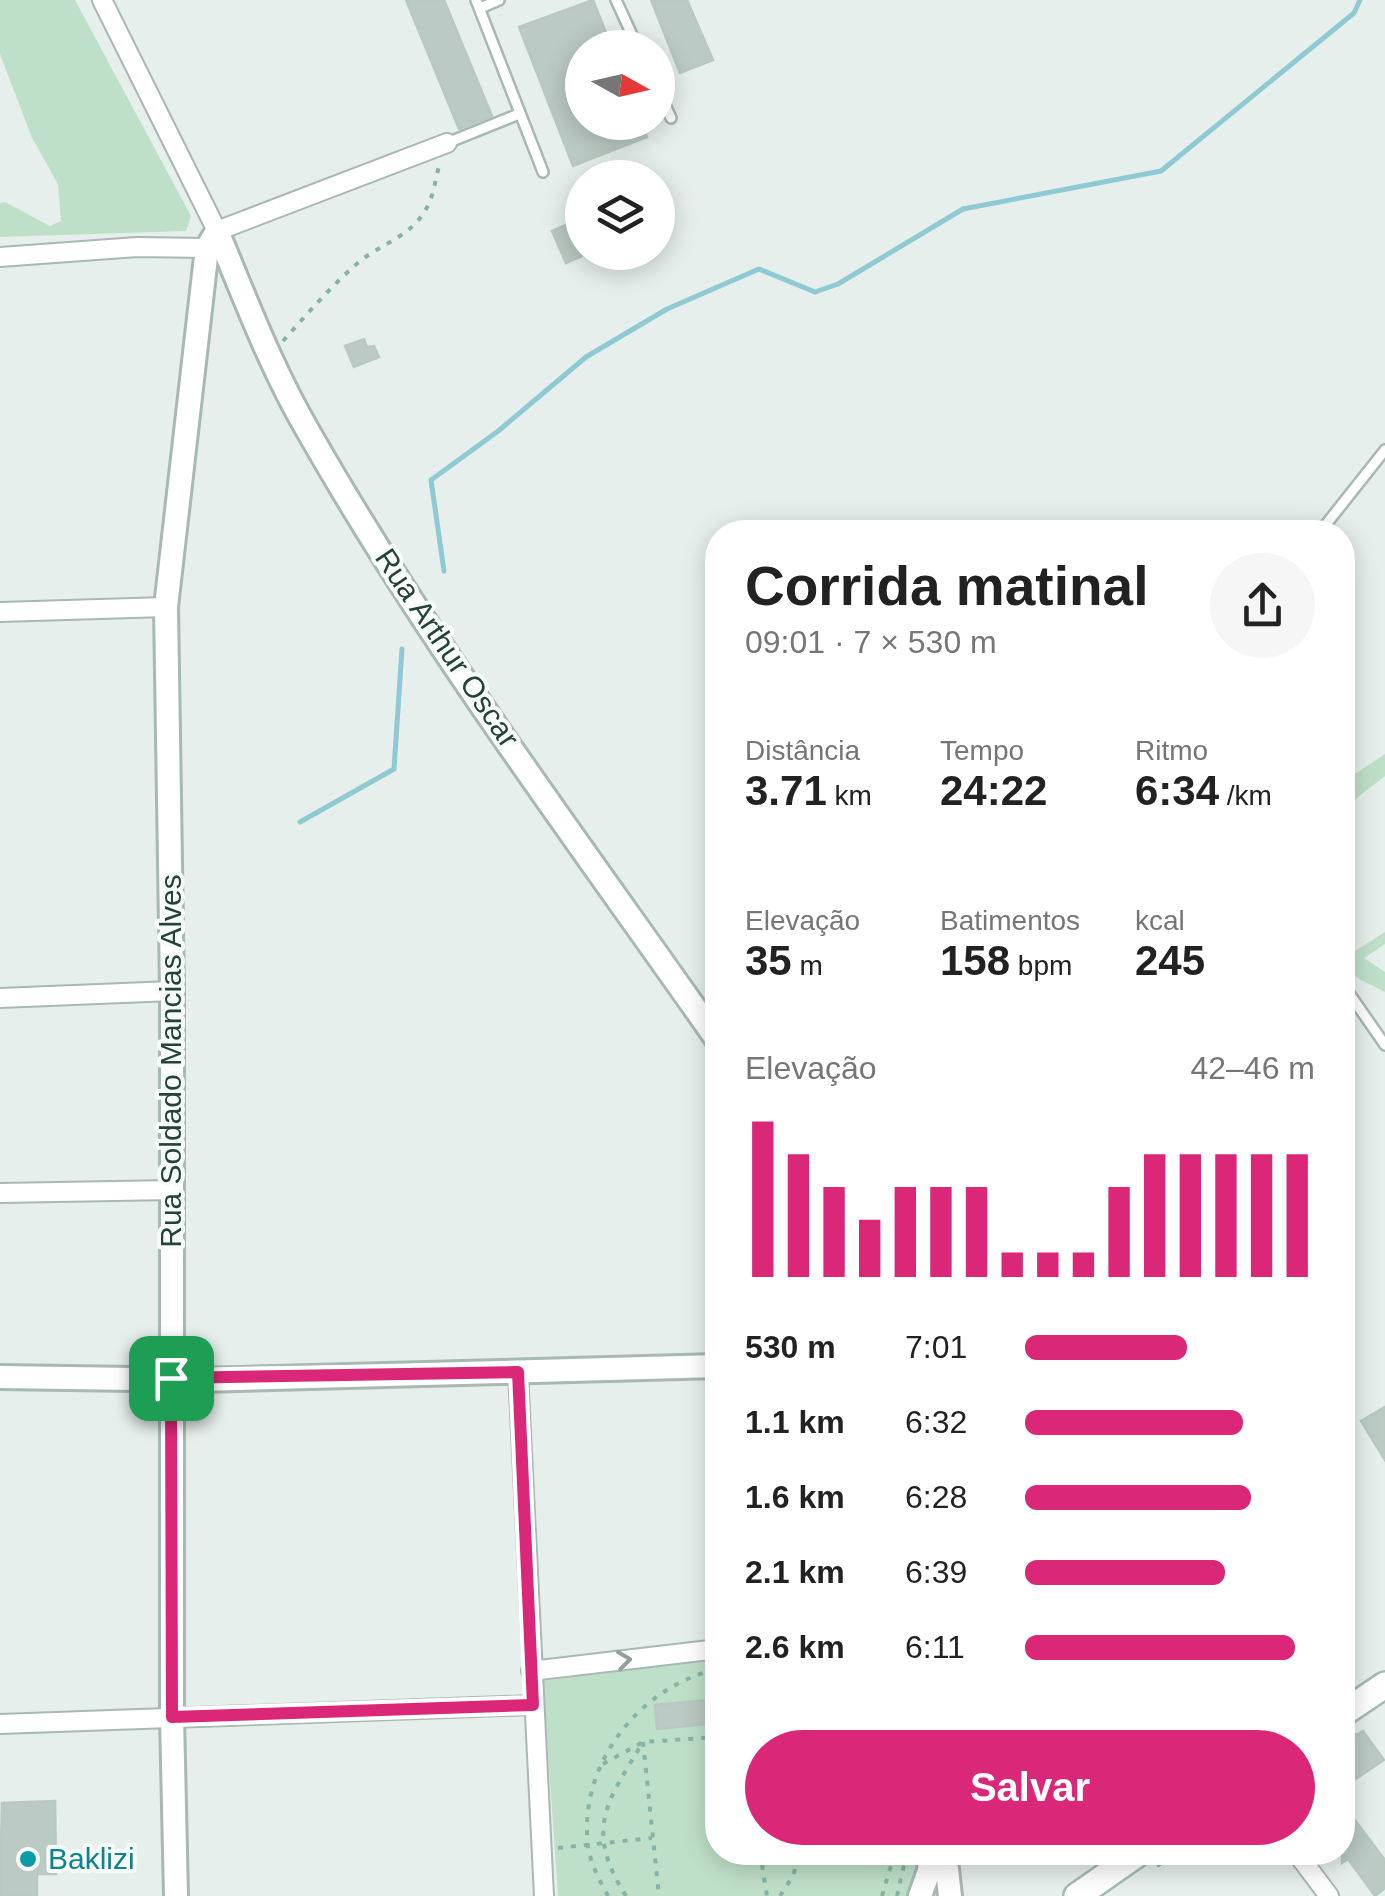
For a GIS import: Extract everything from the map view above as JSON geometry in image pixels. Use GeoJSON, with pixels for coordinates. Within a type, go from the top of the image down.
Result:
{"type":"FeatureCollection","features":[{"type":"Feature","properties":{"kind":"main road"},"geometry":{"type":"LineString","coordinates":[[1355,1705],[1385,1685]]}},
{"type":"Feature","properties":{"kind":"main road"},"geometry":{"type":"LineString","coordinates":[[1077,1896],[1121,1865]]}},
{"type":"Feature","properties":{"kind":"street"},"geometry":{"type":"LineString","coordinates":[[102,0],[212,240]]}},
{"type":"Feature","properties":{"kind":"street"},"geometry":{"type":"LineString","coordinates":[[0,257],[212,240],[447,142]]}},
{"type":"Feature","properties":{"kind":"street","name":"Rua Arthur Oscar"},"geometry":{"type":"LineString","coordinates":[[212,240],[306,430],[431,631],[705,1023]]}},
{"type":"Feature","properties":{"kind":"street","name":"Rua Soldado Mancias Alves"},"geometry":{"type":"LineString","coordinates":[[176,1896],[172,1717],[172,992],[166,608],[212,240]]}},
{"type":"Feature","properties":{"kind":"street"},"geometry":{"type":"LineString","coordinates":[[0,612],[166,608]]}},
{"type":"Feature","properties":{"kind":"street"},"geometry":{"type":"LineString","coordinates":[[0,998],[172,992]]}},
{"type":"Feature","properties":{"kind":"street"},"geometry":{"type":"LineString","coordinates":[[0,1193],[172,1190]]}},
{"type":"Feature","properties":{"kind":"street"},"geometry":{"type":"LineString","coordinates":[[0,1377],[171,1378],[705,1366]]}},
{"type":"Feature","properties":{"kind":"street"},"geometry":{"type":"LineString","coordinates":[[518,1372],[544,1896]]}},
{"type":"Feature","properties":{"kind":"street"},"geometry":{"type":"LineString","coordinates":[[531,1671],[705,1651]]}},
{"type":"Feature","properties":{"kind":"street"},"geometry":{"type":"LineString","coordinates":[[0,1724],[533,1705]]}},
{"type":"Feature","properties":{"kind":"street"},"geometry":{"type":"LineString","coordinates":[[920,1896],[929,1865]]}},
{"type":"Feature","properties":{"kind":"street"},"geometry":{"type":"LineString","coordinates":[[946,1865],[950,1896]]}},
{"type":"Feature","properties":{"kind":"street"},"geometry":{"type":"LineString","coordinates":[[1306,1865],[1329,1896]]}},
{"type":"Feature","properties":{"kind":"lane"},"geometry":{"type":"LineString","coordinates":[[500,0],[478,4],[543,172]]}},
{"type":"Feature","properties":{"kind":"lane"},"geometry":{"type":"LineString","coordinates":[[616,0],[630,30]]}},
{"type":"Feature","properties":{"kind":"lane"},"geometry":{"type":"LineString","coordinates":[[447,142],[519,114]]}},
{"type":"Feature","properties":{"kind":"lane"},"geometry":{"type":"LineString","coordinates":[[1330,520],[1385,450]]}},
{"type":"Feature","properties":{"kind":"lane"},"geometry":{"type":"LineString","coordinates":[[1355,1002],[1385,1045]]}},
{"type":"Feature","properties":{"kind":"path"},"geometry":{"type":"LineString","coordinates":[[270,355],[364,258],[422,217],[447,142]]}},
{"type":"Feature","properties":{"kind":"path"},"geometry":{"type":"LineString","coordinates":[[608,1896],[588,1845],[594,1791],[602,1764],[635,1714],[658,1694],[705,1674]]}},
{"type":"Feature","properties":{"kind":"path"},"geometry":{"type":"LineString","coordinates":[[602,1764],[643,1742],[705,1738]]}},
{"type":"Feature","properties":{"kind":"path"},"geometry":{"type":"LineString","coordinates":[[643,1742],[660,1896]]}},
{"type":"Feature","properties":{"kind":"path"},"geometry":{"type":"LineString","coordinates":[[626,1896],[612,1875],[604,1843],[604,1816],[614,1786],[643,1742]]}},
{"type":"Feature","properties":{"kind":"path"},"geometry":{"type":"LineString","coordinates":[[542,1849],[652,1838]]}},
{"type":"Feature","properties":{"kind":"path"},"geometry":{"type":"LineString","coordinates":[[762,1865],[766,1896]]}},
{"type":"Feature","properties":{"kind":"path"},"geometry":{"type":"LineString","coordinates":[[780,1896],[796,1865]]}},
{"type":"Feature","properties":{"kind":"path"},"geometry":{"type":"LineString","coordinates":[[882,1896],[891,1865]]}},
{"type":"Feature","properties":{"kind":"path"},"geometry":{"type":"LineString","coordinates":[[897,1896],[903,1865]]}},
{"type":"Feature","properties":{"kind":"green space"},"geometry":{"type":"Polygon","coordinates":[[[0,0],[75,0],[191,216],[186,231],[0,237],[0,203],[50,226],[61,221],[58,184],[32,138],[0,54],[0,0]]]}},
{"type":"Feature","properties":{"kind":"green space"},"geometry":{"type":"Polygon","coordinates":[[[1385,754],[1385,776],[1355,801],[1355,774],[1385,754]]]}},
{"type":"Feature","properties":{"kind":"green space"},"geometry":{"type":"Polygon","coordinates":[[[1385,932],[1385,944],[1364,958],[1385,972],[1385,992],[1355,976],[1355,951],[1385,932]]]}},
{"type":"Feature","properties":{"kind":"green space"},"geometry":{"type":"Polygon","coordinates":[[[705,1661],[705,1865],[918,1865],[914,1896],[558,1896],[543,1681],[705,1661]]]}},
{"type":"Feature","properties":{"kind":"building"},"geometry":{"type":"Polygon","coordinates":[[[406,0],[444,0],[492,116],[459,129],[406,0]]]}},
{"type":"Feature","properties":{"kind":"building"},"geometry":{"type":"Polygon","coordinates":[[[593,0],[605,30],[565,30],[565,140],[639,140],[588,160],[571,160],[519,27],[593,0]]]}},
{"type":"Feature","properties":{"kind":"building"},"geometry":{"type":"Polygon","coordinates":[[[651,0],[687,0],[713,60],[680,73],[675,60],[675,30],[663,30],[651,0]]]}},
{"type":"Feature","properties":{"kind":"building"},"geometry":{"type":"Polygon","coordinates":[[[565,225],[565,261],[552,231],[565,225]]]}},
{"type":"Feature","properties":{"kind":"building"},"geometry":{"type":"Polygon","coordinates":[[[364,339],[367,347],[374,346],[379,357],[354,367],[345,346],[364,339]]]}},
{"type":"Feature","properties":{"kind":"building"},"geometry":{"type":"Polygon","coordinates":[[[1385,1407],[1385,1460],[1361,1421],[1385,1407]]]}},
{"type":"Feature","properties":{"kind":"building"},"geometry":{"type":"Polygon","coordinates":[[[705,1700],[705,1724],[657,1729],[655,1705],[705,1700]]]}},
{"type":"Feature","properties":{"kind":"building"},"geometry":{"type":"Polygon","coordinates":[[[1363,1731],[1384,1760],[1355,1779],[1355,1736],[1363,1731]]]}},
{"type":"Feature","properties":{"kind":"building","name":"Baklizi"},"geometry":{"type":"Polygon","coordinates":[[[55,1801],[56,1874],[37,1874],[37,1896],[0,1896],[2,1803],[55,1801]]]}},
{"type":"Feature","properties":{"kind":"building"},"geometry":{"type":"Polygon","coordinates":[[[1355,1820],[1385,1860],[1385,1888],[1375,1896],[1352,1865],[1355,1820]]]}},
{"type":"Feature","properties":{"kind":"waterway"},"geometry":{"type":"LineString","coordinates":[[444,571],[431,480],[497,432],[586,357],[667,309],[759,269],[815,292],[838,284],[963,209],[1161,171],[1354,13],[1360,0]]}},
{"type":"Feature","properties":{"kind":"waterway"},"geometry":{"type":"LineString","coordinates":[[300,822],[394,769],[402,649]]}},
{"type":"Feature","properties":{"kind":"place","name":"Baklizi"},"geometry":{"type":"Point","coordinates":[28,1859]}},
{"type":"Feature","properties":{"kind":"route"},"geometry":{"type":"LineString","coordinates":[[518,1372],[533,1705],[172,1717],[171,1378],[518,1372]]}}]}
